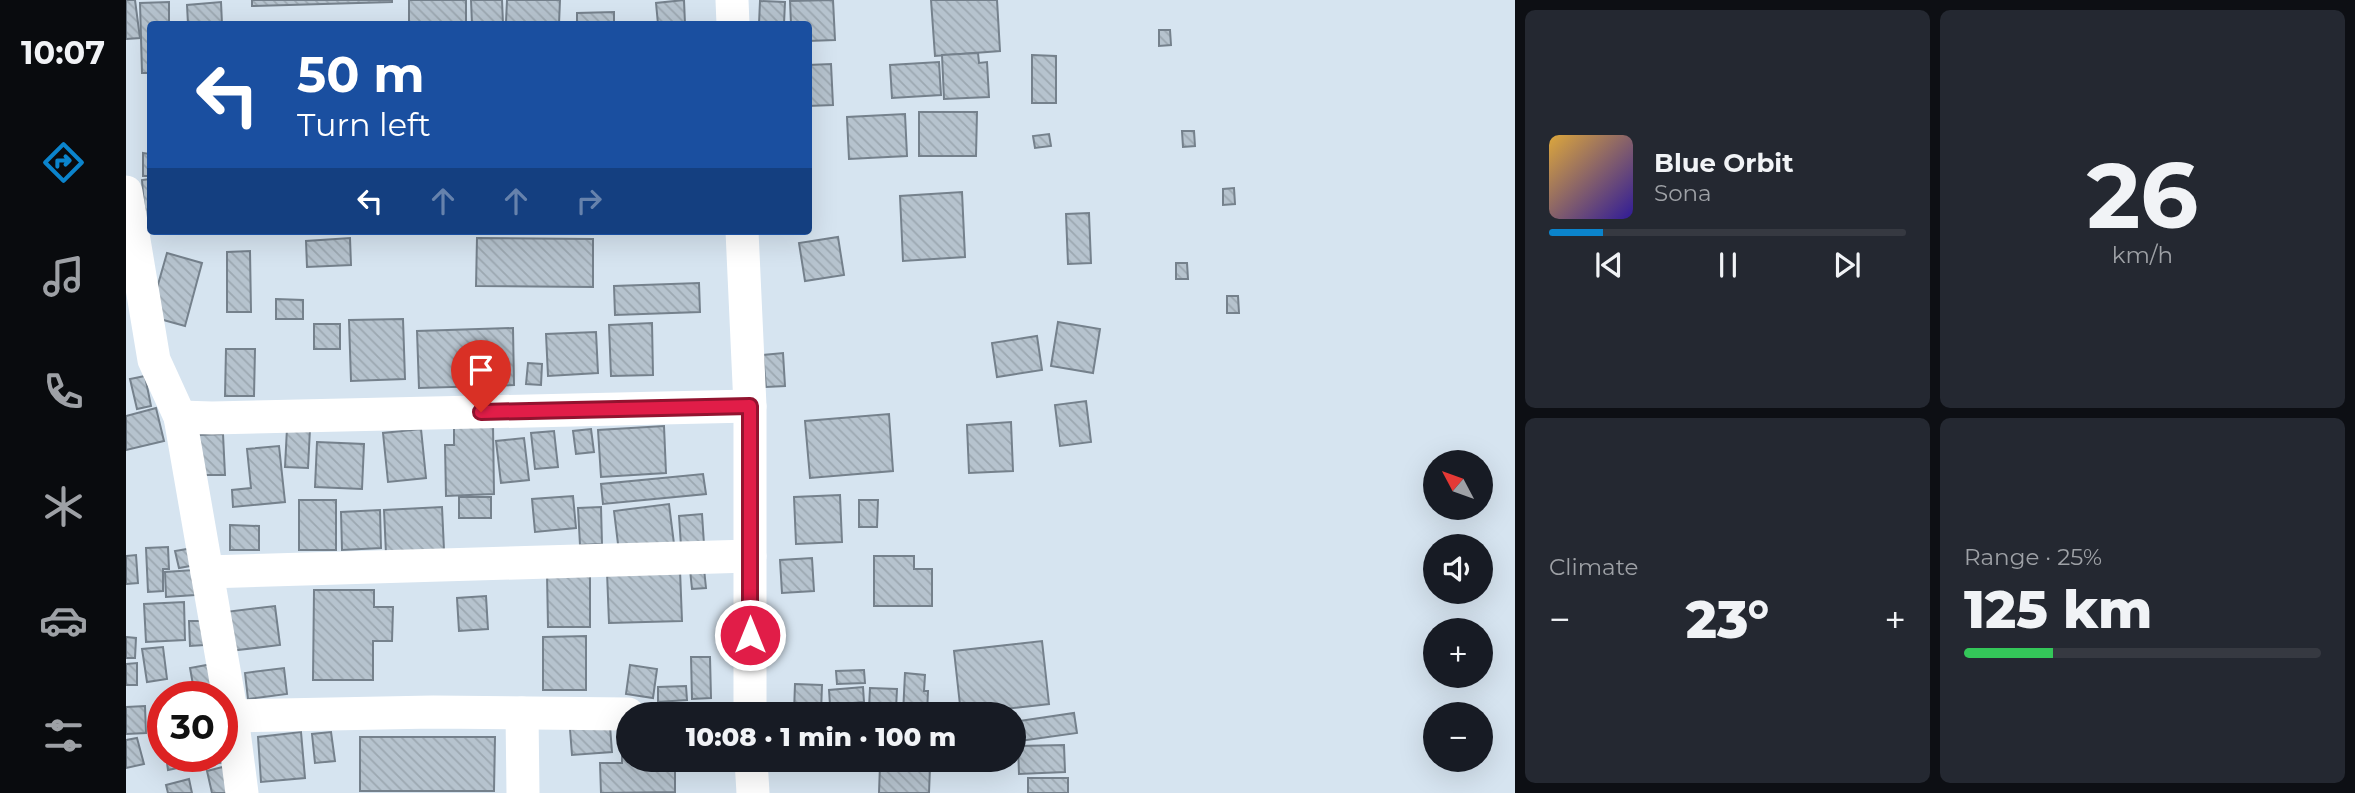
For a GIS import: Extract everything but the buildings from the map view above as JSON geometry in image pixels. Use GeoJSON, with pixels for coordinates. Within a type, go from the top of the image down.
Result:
{"type":"FeatureCollection","features":[{"type":"Feature","properties":{"kind":"street"},"geometry":{"type":"LineString","coordinates":[[732,0],[733,21]]}},
{"type":"Feature","properties":{"kind":"street"},"geometry":{"type":"LineString","coordinates":[[126,192],[154,360],[180,417],[226,681]]}},
{"type":"Feature","properties":{"kind":"street"},"geometry":{"type":"LineString","coordinates":[[742,235],[750,406],[750,702]]}},
{"type":"Feature","properties":{"kind":"street"},"geometry":{"type":"LineString","coordinates":[[180,417],[750,406]]}},
{"type":"Feature","properties":{"kind":"street"},"geometry":{"type":"LineString","coordinates":[[207,572],[750,556]]}},
{"type":"Feature","properties":{"kind":"street"},"geometry":{"type":"LineString","coordinates":[[238,716],[433,712],[616,714]]}},
{"type":"Feature","properties":{"kind":"street"},"geometry":{"type":"LineString","coordinates":[[522,713],[523,793]]}},
{"type":"Feature","properties":{"kind":"street"},"geometry":{"type":"LineString","coordinates":[[238,758],[243,793]]}},
{"type":"Feature","properties":{"kind":"street"},"geometry":{"type":"LineString","coordinates":[[752,772],[753,793]]}},
{"type":"Feature","properties":{"kind":"route"},"geometry":{"type":"LineString","coordinates":[[481,412],[750,406],[750,635]]}}]}
